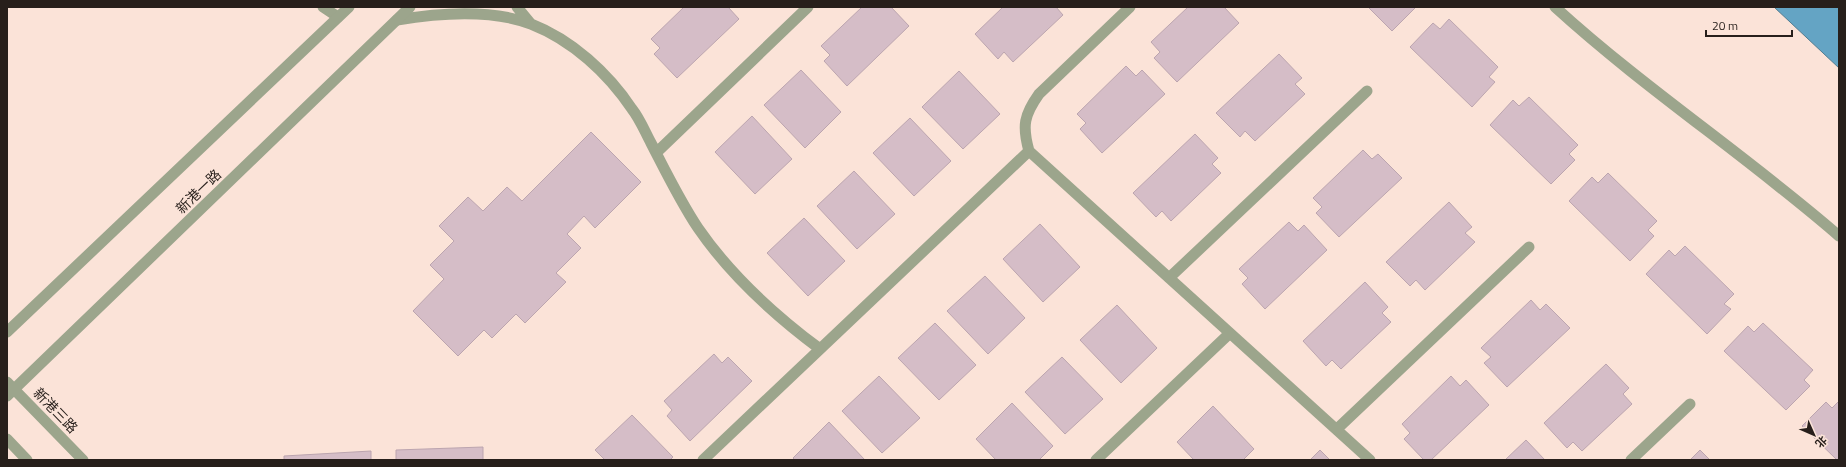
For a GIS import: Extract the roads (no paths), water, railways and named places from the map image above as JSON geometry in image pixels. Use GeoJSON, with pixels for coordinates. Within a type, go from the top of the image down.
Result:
{"type":"FeatureCollection","features":[{"type":"Feature","properties":{"kind":"street"},"geometry":{"type":"LineString","coordinates":[[323,7],[338,17]]}},
{"type":"Feature","properties":{"kind":"street","name":"新港一路"},"geometry":{"type":"LineString","coordinates":[[7,332],[348,7]]}},
{"type":"Feature","properties":{"kind":"street","name":"新港一路"},"geometry":{"type":"LineString","coordinates":[[9,389],[410,7]]}},
{"type":"Feature","properties":{"kind":"street"},"geometry":{"type":"LineString","coordinates":[[517,7],[531,24]]}},
{"type":"Feature","properties":{"kind":"street"},"geometry":{"type":"LineString","coordinates":[[656,153],[808,7]]}},
{"type":"Feature","properties":{"kind":"street"},"geometry":{"type":"LineString","coordinates":[[1130,7],[1039,94],[1030,106],[1025,120],[1024,136],[1029,151],[1370,460]]}},
{"type":"Feature","properties":{"kind":"street"},"geometry":{"type":"LineString","coordinates":[[1555,7],[1588,37],[1776,183],[1839,236]]}},
{"type":"Feature","properties":{"kind":"street"},"geometry":{"type":"LineString","coordinates":[[396,20],[450,14],[504,18],[531,24],[562,39],[601,71],[633,109],[687,210],[724,262],[753,294],[786,324],[820,349]]}},
{"type":"Feature","properties":{"kind":"street"},"geometry":{"type":"LineString","coordinates":[[1169,278],[1367,91]]}},
{"type":"Feature","properties":{"kind":"street"},"geometry":{"type":"LineString","coordinates":[[704,460],[1029,151]]}},
{"type":"Feature","properties":{"kind":"street"},"geometry":{"type":"LineString","coordinates":[[1337,429],[1529,247]]}},
{"type":"Feature","properties":{"kind":"street"},"geometry":{"type":"LineString","coordinates":[[1096,460],[1230,333]]}},
{"type":"Feature","properties":{"kind":"street","name":"新港三路"},"geometry":{"type":"LineString","coordinates":[[9,389],[82,460]]}},
{"type":"Feature","properties":{"kind":"street"},"geometry":{"type":"LineString","coordinates":[[1631,460],[1690,404]]}},
{"type":"Feature","properties":{"kind":"street"},"geometry":{"type":"LineString","coordinates":[[7,439],[27,460]]}},
{"type":"Feature","properties":{"kind":"water"},"geometry":{"type":"Polygon","coordinates":[[[1774,7],[1839,7],[1839,68],[1774,7]]]}}]}
